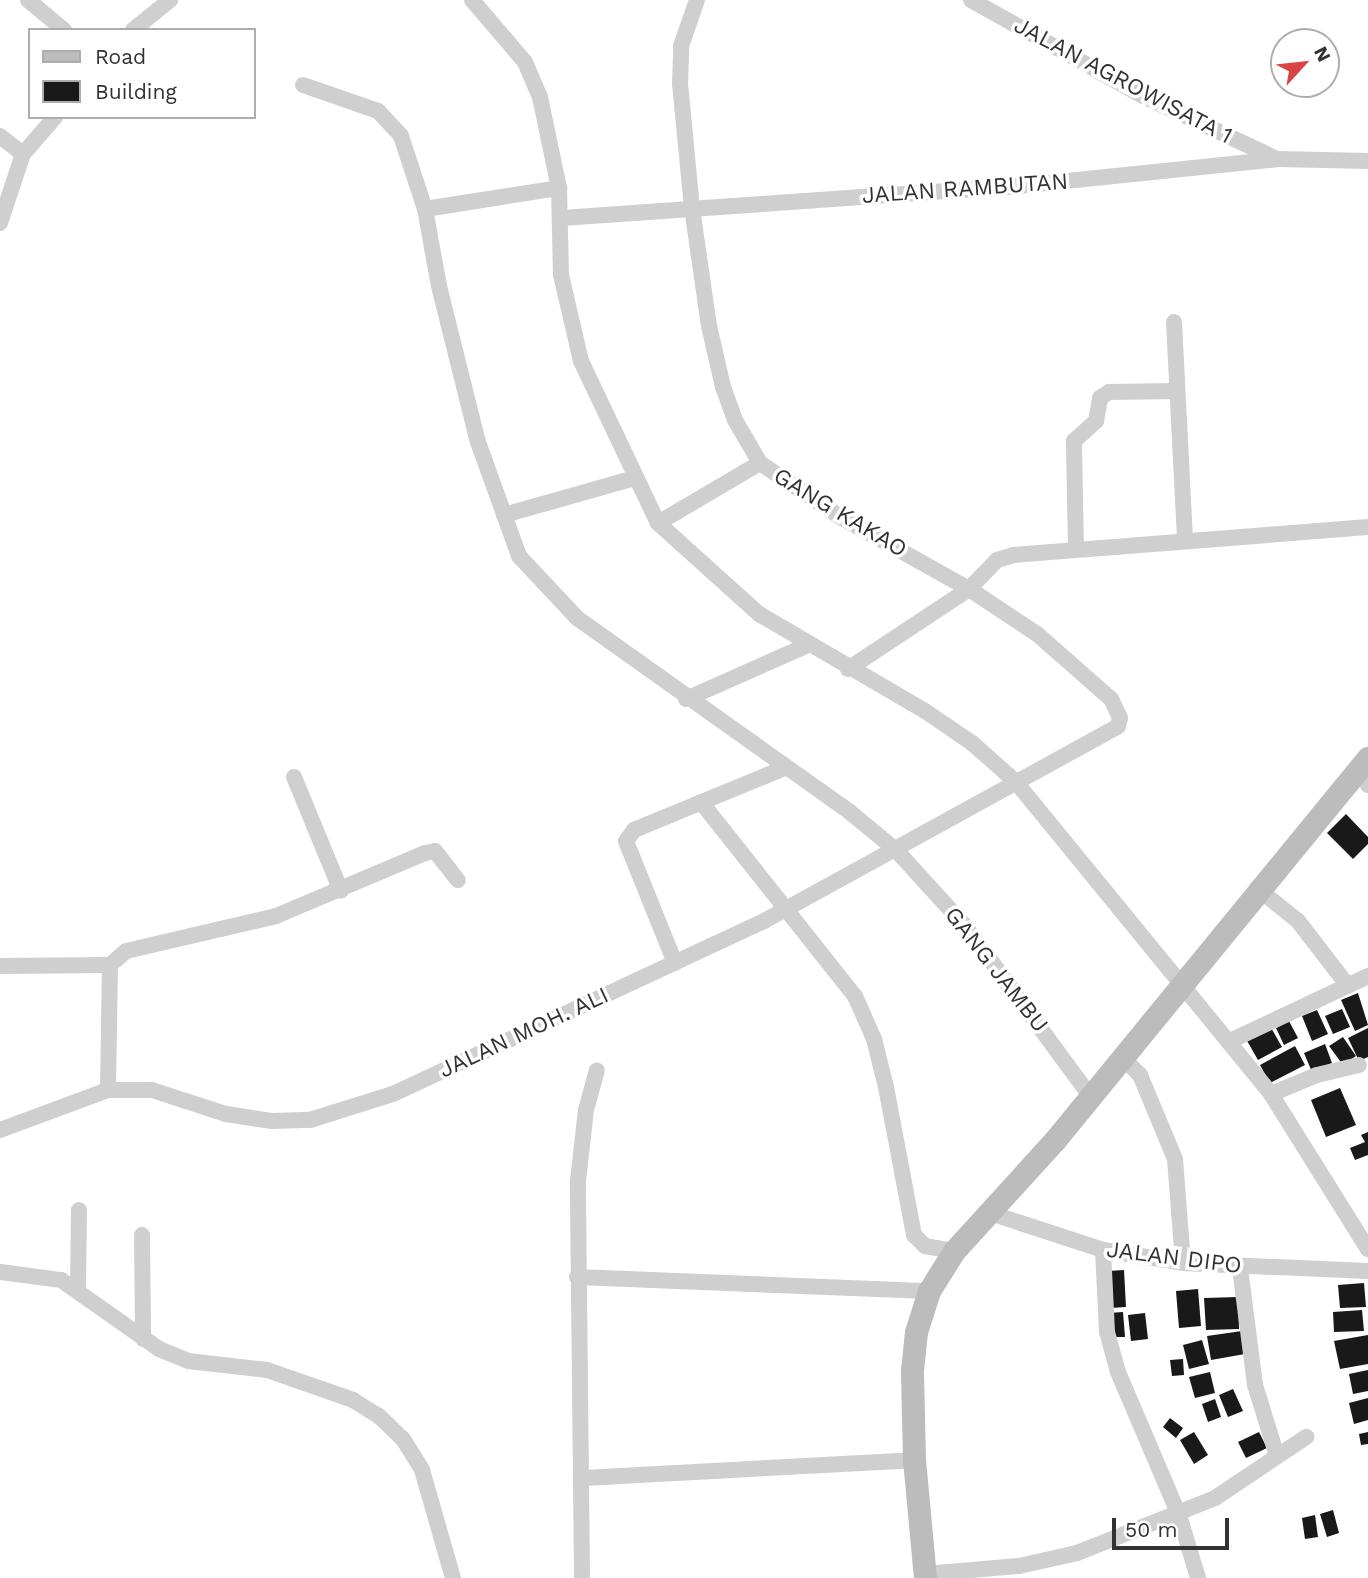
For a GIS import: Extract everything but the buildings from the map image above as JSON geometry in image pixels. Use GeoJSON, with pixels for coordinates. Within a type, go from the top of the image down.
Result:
{"type":"FeatureCollection","features":[{"type":"Feature","properties":{"kind":"street"},"geometry":{"type":"LineString","coordinates":[[28,0],[62,28]]}},
{"type":"Feature","properties":{"kind":"street"},"geometry":{"type":"LineString","coordinates":[[135,28],[170,0]]}},
{"type":"Feature","properties":{"kind":"street"},"geometry":{"type":"LineString","coordinates":[[472,0],[525,62],[540,97],[559,188],[562,218],[561,275],[581,361],[658,523],[759,614],[848,669],[925,711],[972,743],[1015,781],[1182,980],[1271,1094],[1368,1249]]}},
{"type":"Feature","properties":{"kind":"street","name":"GANG KAKAO"},"geometry":{"type":"LineString","coordinates":[[697,0],[681,46],[680,71],[692,208],[709,326],[723,387],[735,420],[760,463],[842,518],[969,589],[1037,634],[1111,699],[1121,718],[1118,726],[1015,781]]}},
{"type":"Feature","properties":{"kind":"street","name":"JALAN AGROWISATA 1"},"geometry":{"type":"LineString","coordinates":[[971,0],[1143,96],[1277,159]]}},
{"type":"Feature","properties":{"kind":"street","name":"GANG JAMBU"},"geometry":{"type":"LineString","coordinates":[[303,85],[378,111],[401,136],[425,209],[439,286],[478,442],[519,556],[542,585],[577,618],[686,699],[787,766],[896,850],[966,927],[1090,1096]]}},
{"type":"Feature","properties":{"kind":"street"},"geometry":{"type":"LineString","coordinates":[[0,222],[23,154],[53,119]]}},
{"type":"Feature","properties":{"kind":"street"},"geometry":{"type":"LineString","coordinates":[[0,136],[23,154]]}},
{"type":"Feature","properties":{"kind":"street","name":"JALAN RAMBUTAN"},"geometry":{"type":"LineString","coordinates":[[562,218],[1008,187],[1277,159],[1368,161]]}},
{"type":"Feature","properties":{"kind":"street"},"geometry":{"type":"LineString","coordinates":[[425,209],[559,188]]}},
{"type":"Feature","properties":{"kind":"street"},"geometry":{"type":"LineString","coordinates":[[1174,322],[1185,540]]}},
{"type":"Feature","properties":{"kind":"street"},"geometry":{"type":"LineString","coordinates":[[1076,549],[1074,441],[1096,421],[1100,398],[1109,392],[1177,391]]}},
{"type":"Feature","properties":{"kind":"street"},"geometry":{"type":"LineString","coordinates":[[658,523],[760,463]]}},
{"type":"Feature","properties":{"kind":"street"},"geometry":{"type":"LineString","coordinates":[[504,515],[635,478]]}},
{"type":"Feature","properties":{"kind":"street"},"geometry":{"type":"LineString","coordinates":[[848,669],[969,589],[998,560],[1076,549],[1368,527]]}},
{"type":"Feature","properties":{"kind":"street"},"geometry":{"type":"LineString","coordinates":[[686,699],[808,645]]}},
{"type":"Feature","properties":{"kind":"street"},"geometry":{"type":"LineString","coordinates":[[674,963],[626,841],[634,830],[787,766]]}},
{"type":"Feature","properties":{"kind":"street"},"geometry":{"type":"LineString","coordinates":[[1306,1437],[1276,1453],[1226,1490],[1179,1515],[1077,1553],[1019,1566],[925,1576],[914,1461],[912,1370],[916,1332],[929,1291],[954,1251],[986,1212],[1055,1140],[1257,888],[1366,769]]}},
{"type":"Feature","properties":{"kind":"street"},"geometry":{"type":"LineString","coordinates":[[294,776],[341,891]]}},
{"type":"Feature","properties":{"kind":"street","name":"JALAN MOH. ALI"},"geometry":{"type":"LineString","coordinates":[[0,1130],[108,1090],[152,1090],[226,1114],[272,1121],[310,1120],[393,1094],[786,908],[896,850],[1015,781]]}},
{"type":"Feature","properties":{"kind":"street"},"geometry":{"type":"LineString","coordinates":[[701,802],[855,996],[874,1039],[914,1235],[925,1246],[954,1251]]}},
{"type":"Feature","properties":{"kind":"street"},"geometry":{"type":"LineString","coordinates":[[0,966],[110,965],[137,947],[263,920],[341,891],[435,851],[458,880]]}},
{"type":"Feature","properties":{"kind":"street"},"geometry":{"type":"LineString","coordinates":[[1257,888],[1298,921],[1348,986]]}},
{"type":"Feature","properties":{"kind":"street"},"geometry":{"type":"LineString","coordinates":[[108,1090],[110,965]]}},
{"type":"Feature","properties":{"kind":"street"},"geometry":{"type":"LineString","coordinates":[[1230,1041],[1368,976]]}},
{"type":"Feature","properties":{"kind":"street"},"geometry":{"type":"LineString","coordinates":[[1123,1058],[1140,1075],[1175,1159],[1183,1263]]}},
{"type":"Feature","properties":{"kind":"street"},"geometry":{"type":"LineString","coordinates":[[1271,1094],[1317,1075],[1359,1065]]}},
{"type":"Feature","properties":{"kind":"street"},"geometry":{"type":"LineString","coordinates":[[582,1578],[584,1478],[577,1277],[581,1144],[597,1070]]}},
{"type":"Feature","properties":{"kind":"street"},"geometry":{"type":"LineString","coordinates":[[78,1289],[79,1210]]}},
{"type":"Feature","properties":{"kind":"street","name":"JALAN DIPO"},"geometry":{"type":"LineString","coordinates":[[986,1212],[1103,1250],[1183,1263],[1240,1268],[1368,1272]]}},
{"type":"Feature","properties":{"kind":"street"},"geometry":{"type":"LineString","coordinates":[[142,1235],[143,1339]]}},
{"type":"Feature","properties":{"kind":"street"},"geometry":{"type":"LineString","coordinates":[[1103,1250],[1107,1332],[1118,1372],[1179,1515],[1198,1578]]}},
{"type":"Feature","properties":{"kind":"street"},"geometry":{"type":"LineString","coordinates":[[1240,1268],[1255,1385],[1276,1453]]}},
{"type":"Feature","properties":{"kind":"street"},"geometry":{"type":"LineString","coordinates":[[0,1272],[61,1280],[78,1289],[143,1339],[188,1361],[286,1376],[353,1400],[379,1416],[404,1439],[422,1470],[453,1578]]}},
{"type":"Feature","properties":{"kind":"street"},"geometry":{"type":"LineString","coordinates":[[577,1277],[929,1291]]}},
{"type":"Feature","properties":{"kind":"street"},"geometry":{"type":"LineString","coordinates":[[584,1478],[914,1461]]}}]}
